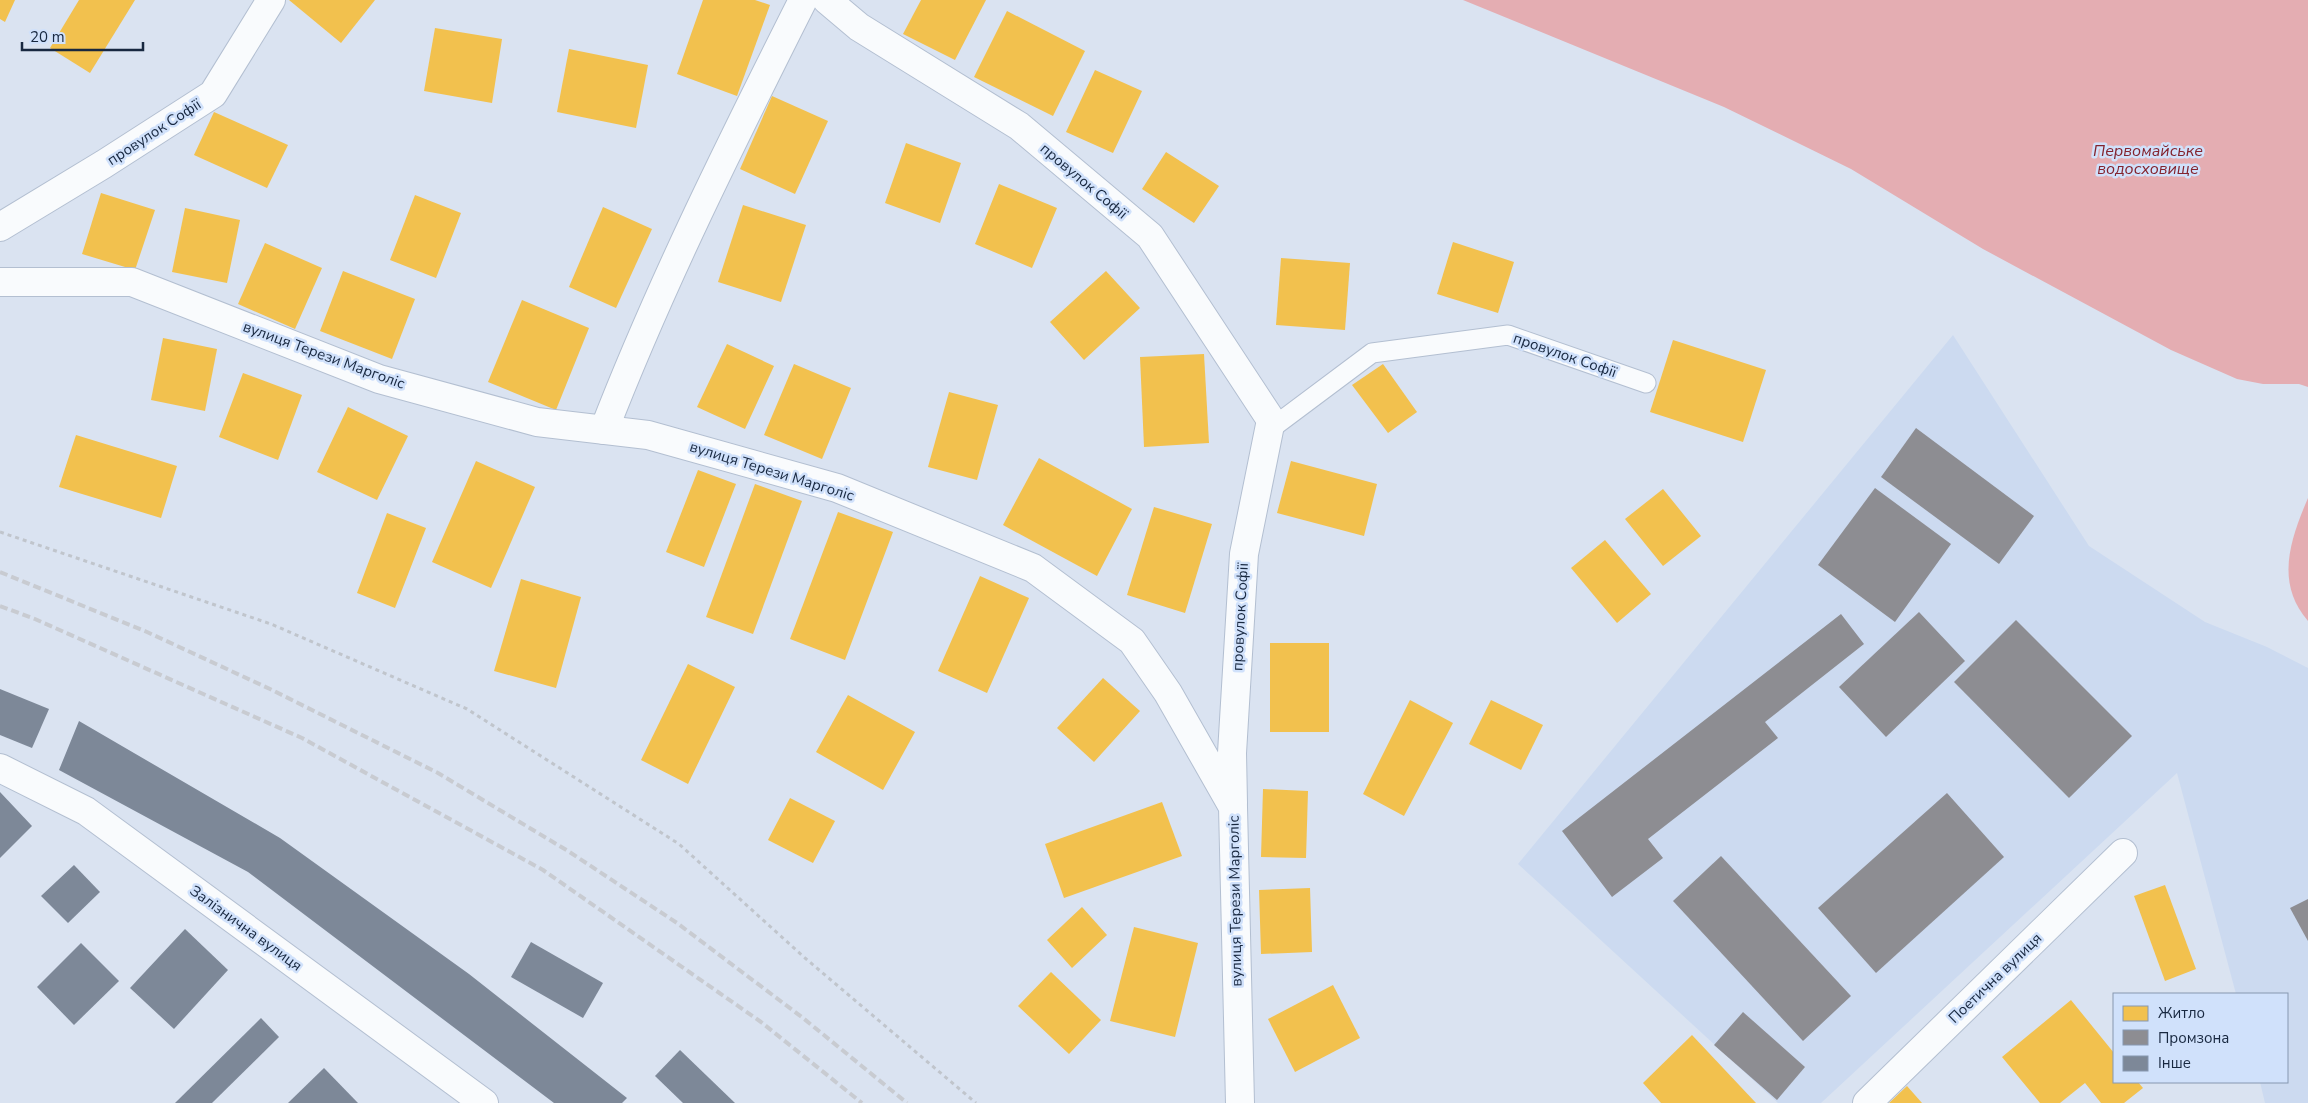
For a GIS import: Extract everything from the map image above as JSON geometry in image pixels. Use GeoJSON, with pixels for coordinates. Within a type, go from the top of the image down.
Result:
{"type":"FeatureCollection","features":[{"type":"Feature","properties":{"kind":"street","name":"провулок Софії"},"geometry":{"type":"LineString","coordinates":[[0,227],[104,164],[213,94],[271,0]]}},
{"type":"Feature","properties":{"kind":"street"},"geometry":{"type":"LineString","coordinates":[[604,430],[627,371],[738,128],[803,0]]}},
{"type":"Feature","properties":{"kind":"street","name":"провулок Софії"},"geometry":{"type":"LineString","coordinates":[[827,0],[859,27],[1019,126],[1150,236],[1271,420],[1244,554],[1232,753],[1233,807]]}},
{"type":"Feature","properties":{"kind":"street","name":"вулиця Терези Марголіс"},"geometry":{"type":"LineString","coordinates":[[0,282],[132,282],[380,379],[537,422],[648,435],[837,488],[1033,568],[1132,641],[1168,693],[1233,807],[1240,1103]]}},
{"type":"Feature","properties":{"kind":"street","name":"Залізнична вулиця"},"geometry":{"type":"LineString","coordinates":[[0,768],[86,811],[484,1103]]}},
{"type":"Feature","properties":{"kind":"street","name":"Поетична вулиця"},"geometry":{"type":"LineString","coordinates":[[1867,1103],[2123,853]]}},
{"type":"Feature","properties":{"kind":"lane","name":"провулок Софії"},"geometry":{"type":"LineString","coordinates":[[1269,430],[1372,353],[1508,335],[1646,384]]}},
{"type":"Feature","properties":{"kind":"path"},"geometry":{"type":"LineString","coordinates":[[0,532],[271,624],[467,709],[679,844],[805,958],[976,1103]]}},
{"type":"Feature","properties":{"kind":"shaded area"},"geometry":{"type":"Polygon","coordinates":[[[1953,335],[2089,546],[2205,622],[2267,647],[2308,668],[2308,1103],[2265,1103],[2260,1083],[2288,1083],[2288,993],[2236,993],[2177,773],[1821,1103],[1778,1103],[1518,864],[1953,335]]]}},
{"type":"Feature","properties":{"kind":"water","name":"Первомайське водосховище"},"geometry":{"type":"Polygon","coordinates":[[[1463,0],[2308,0],[2308,387],[2299,384],[2263,384],[2237,379],[2171,350],[1983,249],[1851,169],[1724,107],[1463,0]]]}},
{"type":"Feature","properties":{"kind":"water"},"geometry":{"type":"Polygon","coordinates":[[[2308,498],[2308,621],[2298,607],[2292,592],[2289,561],[2291,545],[2308,498]]]}},
{"type":"Feature","properties":{"kind":"building: Житло"},"geometry":{"type":"Polygon","coordinates":[[[0,0],[15,0],[5,22],[0,19],[0,0]]]}},
{"type":"Feature","properties":{"kind":"building: Житло"},"geometry":{"type":"Polygon","coordinates":[[[79,0],[135,0],[90,73],[50,48],[79,0]]]}},
{"type":"Feature","properties":{"kind":"building: Житло"},"geometry":{"type":"Polygon","coordinates":[[[289,0],[375,0],[341,43],[289,0]]]}},
{"type":"Feature","properties":{"kind":"building: Житло"},"geometry":{"type":"Polygon","coordinates":[[[703,0],[755,0],[770,5],[737,96],[677,74],[703,0]]]}},
{"type":"Feature","properties":{"kind":"building: Житло"},"geometry":{"type":"Polygon","coordinates":[[[921,0],[986,0],[955,60],[903,34],[921,0]]]}},
{"type":"Feature","properties":{"kind":"building: Житло"},"geometry":{"type":"Polygon","coordinates":[[[1007,11],[1085,51],[1053,116],[974,77],[1007,11]]]}},
{"type":"Feature","properties":{"kind":"building: Житло"},"geometry":{"type":"Polygon","coordinates":[[[435,28],[502,39],[492,103],[424,91],[435,28]]]}},
{"type":"Feature","properties":{"kind":"building: Житло"},"geometry":{"type":"Polygon","coordinates":[[[569,49],[648,65],[636,128],[557,112],[569,49]]]}},
{"type":"Feature","properties":{"kind":"building: Житло"},"geometry":{"type":"Polygon","coordinates":[[[1095,70],[1142,91],[1113,153],[1066,132],[1095,70]]]}},
{"type":"Feature","properties":{"kind":"building: Житло"},"geometry":{"type":"Polygon","coordinates":[[[772,96],[828,121],[795,194],[740,169],[772,96]]]}},
{"type":"Feature","properties":{"kind":"building: Житло"},"geometry":{"type":"Polygon","coordinates":[[[214,112],[288,145],[267,188],[194,155],[214,112]]]}},
{"type":"Feature","properties":{"kind":"building: Житло"},"geometry":{"type":"Polygon","coordinates":[[[906,143],[961,163],[940,223],[885,203],[906,143]]]}},
{"type":"Feature","properties":{"kind":"building: Житло"},"geometry":{"type":"Polygon","coordinates":[[[1166,152],[1219,186],[1194,223],[1142,189],[1166,152]]]}},
{"type":"Feature","properties":{"kind":"building: Житло"},"geometry":{"type":"Polygon","coordinates":[[[999,184],[1057,208],[1032,268],[975,244],[999,184]]]}},
{"type":"Feature","properties":{"kind":"building: Житло"},"geometry":{"type":"Polygon","coordinates":[[[101,193],[155,210],[135,270],[82,254],[101,193]]]}},
{"type":"Feature","properties":{"kind":"building: Житло"},"geometry":{"type":"Polygon","coordinates":[[[415,195],[461,213],[436,278],[390,260],[415,195]]]}},
{"type":"Feature","properties":{"kind":"building: Житло"},"geometry":{"type":"Polygon","coordinates":[[[743,205],[806,225],[781,302],[718,282],[743,205]]]}},
{"type":"Feature","properties":{"kind":"building: Житло"},"geometry":{"type":"Polygon","coordinates":[[[603,207],[652,229],[616,308],[569,287],[603,207]]]}},
{"type":"Feature","properties":{"kind":"building: Житло"},"geometry":{"type":"Polygon","coordinates":[[[185,208],[240,220],[227,283],[172,272],[185,208]]]}},
{"type":"Feature","properties":{"kind":"building: Житло"},"geometry":{"type":"Polygon","coordinates":[[[1453,242],[1514,262],[1498,313],[1437,294],[1453,242]]]}},
{"type":"Feature","properties":{"kind":"building: Житло"},"geometry":{"type":"Polygon","coordinates":[[[265,243],[322,268],[295,329],[238,304],[265,243]]]}},
{"type":"Feature","properties":{"kind":"building: Житло"},"geometry":{"type":"Polygon","coordinates":[[[1281,258],[1350,263],[1345,330],[1276,325],[1281,258]]]}},
{"type":"Feature","properties":{"kind":"building: Житло"},"geometry":{"type":"Polygon","coordinates":[[[343,271],[415,299],[392,359],[320,331],[343,271]]]}},
{"type":"Feature","properties":{"kind":"building: Житло"},"geometry":{"type":"Polygon","coordinates":[[[1106,271],[1140,308],[1084,360],[1050,322],[1106,271]]]}},
{"type":"Feature","properties":{"kind":"building: Житло"},"geometry":{"type":"Polygon","coordinates":[[[522,300],[589,328],[556,410],[488,382],[522,300]]]}},
{"type":"Feature","properties":{"kind":"building: Житло"},"geometry":{"type":"Polygon","coordinates":[[[163,338],[217,349],[205,411],[151,400],[163,338]]]}},
{"type":"Feature","properties":{"kind":"building: Житло"},"geometry":{"type":"Polygon","coordinates":[[[1673,340],[1766,370],[1743,442],[1650,412],[1673,340]]]}},
{"type":"Feature","properties":{"kind":"building: Житло"},"geometry":{"type":"Polygon","coordinates":[[[727,344],[774,366],[745,429],[697,407],[727,344]]]}},
{"type":"Feature","properties":{"kind":"building: Житло"},"geometry":{"type":"Polygon","coordinates":[[[1204,354],[1209,443],[1144,447],[1140,357],[1204,354]]]}},
{"type":"Feature","properties":{"kind":"building: Житло"},"geometry":{"type":"Polygon","coordinates":[[[794,364],[851,388],[822,459],[764,435],[794,364]]]}},
{"type":"Feature","properties":{"kind":"building: Житло"},"geometry":{"type":"Polygon","coordinates":[[[1383,364],[1417,412],[1388,433],[1352,385],[1383,364]]]}},
{"type":"Feature","properties":{"kind":"building: Житло"},"geometry":{"type":"Polygon","coordinates":[[[243,373],[302,395],[278,460],[219,437],[243,373]]]}},
{"type":"Feature","properties":{"kind":"building: Житло"},"geometry":{"type":"Polygon","coordinates":[[[949,392],[998,405],[977,480],[928,467],[949,392]]]}},
{"type":"Feature","properties":{"kind":"building: Житло"},"geometry":{"type":"Polygon","coordinates":[[[348,407],[408,436],[377,500],[317,472],[348,407]]]}},
{"type":"Feature","properties":{"kind":"building: Житло"},"geometry":{"type":"Polygon","coordinates":[[[76,435],[177,466],[161,518],[59,487],[76,435]]]}},
{"type":"Feature","properties":{"kind":"building: Житло"},"geometry":{"type":"Polygon","coordinates":[[[1039,458],[1132,509],[1097,576],[1003,525],[1039,458]]]}},
{"type":"Feature","properties":{"kind":"building: Житло"},"geometry":{"type":"Polygon","coordinates":[[[476,461],[535,487],[491,588],[432,562],[476,461]]]}},
{"type":"Feature","properties":{"kind":"building: Житло"},"geometry":{"type":"Polygon","coordinates":[[[1291,461],[1377,484],[1364,536],[1277,513],[1291,461]]]}},
{"type":"Feature","properties":{"kind":"building: Житло"},"geometry":{"type":"Polygon","coordinates":[[[698,470],[736,484],[704,567],[666,552],[698,470]]]}},
{"type":"Feature","properties":{"kind":"building: Житло"},"geometry":{"type":"Polygon","coordinates":[[[755,484],[802,501],[753,634],[706,617],[755,484]]]}},
{"type":"Feature","properties":{"kind":"building: Житло"},"geometry":{"type":"Polygon","coordinates":[[[1663,489],[1701,536],[1663,566],[1625,519],[1663,489]]]}},
{"type":"Feature","properties":{"kind":"building: Житло"},"geometry":{"type":"Polygon","coordinates":[[[1154,507],[1212,524],[1185,613],[1127,595],[1154,507]]]}},
{"type":"Feature","properties":{"kind":"building: Житло"},"geometry":{"type":"Polygon","coordinates":[[[838,512],[893,532],[845,660],[790,639],[838,512]]]}},
{"type":"Feature","properties":{"kind":"building: Житло"},"geometry":{"type":"Polygon","coordinates":[[[387,513],[426,528],[395,608],[357,593],[387,513]]]}},
{"type":"Feature","properties":{"kind":"building: Житло"},"geometry":{"type":"Polygon","coordinates":[[[1605,540],[1651,594],[1617,623],[1571,568],[1605,540]]]}},
{"type":"Feature","properties":{"kind":"building: Житло"},"geometry":{"type":"Polygon","coordinates":[[[980,576],[1029,598],[987,693],[938,671],[980,576]]]}},
{"type":"Feature","properties":{"kind":"building: Житло"},"geometry":{"type":"Polygon","coordinates":[[[521,579],[581,597],[556,688],[494,671],[521,579]]]}},
{"type":"Feature","properties":{"kind":"building: Житло"},"geometry":{"type":"Polygon","coordinates":[[[1270,643],[1329,643],[1329,732],[1270,732],[1270,643]]]}},
{"type":"Feature","properties":{"kind":"building: Житло"},"geometry":{"type":"Polygon","coordinates":[[[688,664],[735,687],[688,784],[641,760],[688,664]]]}},
{"type":"Feature","properties":{"kind":"building: Житло"},"geometry":{"type":"Polygon","coordinates":[[[1103,678],[1140,711],[1094,762],[1057,728],[1103,678]]]}},
{"type":"Feature","properties":{"kind":"building: Житло"},"geometry":{"type":"Polygon","coordinates":[[[848,695],[915,732],[883,790],[816,752],[848,695]]]}},
{"type":"Feature","properties":{"kind":"building: Житло"},"geometry":{"type":"Polygon","coordinates":[[[1410,700],[1453,723],[1404,816],[1363,794],[1410,700]]]}},
{"type":"Feature","properties":{"kind":"building: Житло"},"geometry":{"type":"Polygon","coordinates":[[[1491,700],[1543,725],[1521,770],[1469,744],[1491,700]]]}},
{"type":"Feature","properties":{"kind":"building: Житло"},"geometry":{"type":"Polygon","coordinates":[[[1263,789],[1308,791],[1306,858],[1261,857],[1263,789]]]}},
{"type":"Feature","properties":{"kind":"building: Житло"},"geometry":{"type":"Polygon","coordinates":[[[790,798],[835,821],[813,863],[768,840],[790,798]]]}},
{"type":"Feature","properties":{"kind":"building: Житло"},"geometry":{"type":"Polygon","coordinates":[[[1162,802],[1182,856],[1064,898],[1045,844],[1162,802]]]}},
{"type":"Feature","properties":{"kind":"building: Житло"},"geometry":{"type":"Polygon","coordinates":[[[2165,885],[2196,969],[2165,981],[2134,896],[2165,885]]]}},
{"type":"Feature","properties":{"kind":"building: Житло"},"geometry":{"type":"Polygon","coordinates":[[[1310,888],[1312,952],[1261,954],[1259,890],[1310,888]]]}},
{"type":"Feature","properties":{"kind":"building: Житло"},"geometry":{"type":"Polygon","coordinates":[[[1082,907],[1107,935],[1072,968],[1047,940],[1082,907]]]}},
{"type":"Feature","properties":{"kind":"building: Житло"},"geometry":{"type":"Polygon","coordinates":[[[1134,927],[1198,943],[1175,1037],[1110,1021],[1134,927]]]}},
{"type":"Feature","properties":{"kind":"building: Житло"},"geometry":{"type":"Polygon","coordinates":[[[1051,972],[1101,1020],[1069,1054],[1018,1006],[1051,972]]]}},
{"type":"Feature","properties":{"kind":"building: Житло"},"geometry":{"type":"Polygon","coordinates":[[[1333,985],[1360,1038],[1295,1072],[1268,1019],[1333,985]]]}},
{"type":"Feature","properties":{"kind":"building: Житло"},"geometry":{"type":"Polygon","coordinates":[[[2071,1000],[2113,1052],[2113,1083],[2139,1083],[2143,1088],[2124,1103],[2101,1103],[2085,1083],[2060,1103],[2040,1103],[2002,1057],[2071,1000]]]}},
{"type":"Feature","properties":{"kind":"building: Житло"},"geometry":{"type":"Polygon","coordinates":[[[1692,1035],[1756,1103],[1661,1103],[1643,1083],[1692,1035]]]}},
{"type":"Feature","properties":{"kind":"building: Житло"},"geometry":{"type":"Polygon","coordinates":[[[1907,1086],[1922,1103],[1889,1103],[1907,1086]]]}},
{"type":"Feature","properties":{"kind":"building: Промзона"},"geometry":{"type":"Polygon","coordinates":[[[1916,428],[2034,516],[1999,564],[1881,477],[1916,428]]]}},
{"type":"Feature","properties":{"kind":"building: Промзона"},"geometry":{"type":"Polygon","coordinates":[[[1875,488],[1951,544],[1895,622],[1818,565],[1875,488]]]}},
{"type":"Feature","properties":{"kind":"building: Промзона"},"geometry":{"type":"Polygon","coordinates":[[[1919,612],[1965,661],[1886,737],[1839,687],[1919,612]]]}},
{"type":"Feature","properties":{"kind":"building: Промзона"},"geometry":{"type":"Polygon","coordinates":[[[1841,614],[1864,644],[1765,722],[1778,738],[1648,839],[1663,858],[1612,897],[1562,831],[1841,614]]]}},
{"type":"Feature","properties":{"kind":"building: Промзона"},"geometry":{"type":"Polygon","coordinates":[[[2016,620],[2132,736],[2069,798],[1954,682],[2016,620]]]}},
{"type":"Feature","properties":{"kind":"building: Промзона"},"geometry":{"type":"Polygon","coordinates":[[[1947,793],[2004,857],[1876,973],[1818,908],[1947,793]]]}},
{"type":"Feature","properties":{"kind":"building: Промзона"},"geometry":{"type":"Polygon","coordinates":[[[1721,856],[1851,996],[1803,1041],[1673,901],[1721,856]]]}},
{"type":"Feature","properties":{"kind":"building: Промзона"},"geometry":{"type":"Polygon","coordinates":[[[2308,899],[2308,941],[2290,908],[2308,899]]]}},
{"type":"Feature","properties":{"kind":"building: Промзона"},"geometry":{"type":"Polygon","coordinates":[[[1743,1012],[1805,1067],[1777,1100],[1714,1045],[1743,1012]]]}},
{"type":"Feature","properties":{"kind":"building: Інше"},"geometry":{"type":"Polygon","coordinates":[[[0,689],[49,709],[32,748],[0,735],[0,689]]]}},
{"type":"Feature","properties":{"kind":"building: Інше"},"geometry":{"type":"Polygon","coordinates":[[[79,721],[280,838],[469,974],[627,1098],[622,1103],[554,1103],[248,872],[59,770],[79,721]]]}},
{"type":"Feature","properties":{"kind":"building: Інше"},"geometry":{"type":"Polygon","coordinates":[[[0,792],[32,826],[0,858],[0,792]]]}},
{"type":"Feature","properties":{"kind":"building: Інше"},"geometry":{"type":"Polygon","coordinates":[[[74,865],[100,892],[68,923],[41,896],[74,865]]]}},
{"type":"Feature","properties":{"kind":"building: Інше"},"geometry":{"type":"Polygon","coordinates":[[[185,929],[228,970],[174,1029],[130,988],[185,929]]]}},
{"type":"Feature","properties":{"kind":"building: Інше"},"geometry":{"type":"Polygon","coordinates":[[[531,942],[603,983],[583,1018],[511,977],[531,942]]]}},
{"type":"Feature","properties":{"kind":"building: Інше"},"geometry":{"type":"Polygon","coordinates":[[[81,943],[119,981],[74,1025],[37,987],[81,943]]]}},
{"type":"Feature","properties":{"kind":"building: Інше"},"geometry":{"type":"Polygon","coordinates":[[[261,1018],[279,1037],[212,1103],[175,1103],[261,1018]]]}},
{"type":"Feature","properties":{"kind":"building: Інше"},"geometry":{"type":"Polygon","coordinates":[[[680,1050],[735,1103],[683,1103],[655,1076],[680,1050]]]}},
{"type":"Feature","properties":{"kind":"building: Інше"},"geometry":{"type":"Polygon","coordinates":[[[324,1068],[358,1103],[288,1103],[324,1068]]]}},
{"type":"Feature","properties":{"kind":"railway"},"geometry":{"type":"LineString","coordinates":[[0,572],[147,632],[270,689],[438,773],[568,851],[677,923],[803,1018],[907,1103]]}},
{"type":"Feature","properties":{"kind":"railway"},"geometry":{"type":"LineString","coordinates":[[0,606],[35,619],[302,738],[543,870],[761,1022],[862,1103]]}}]}
